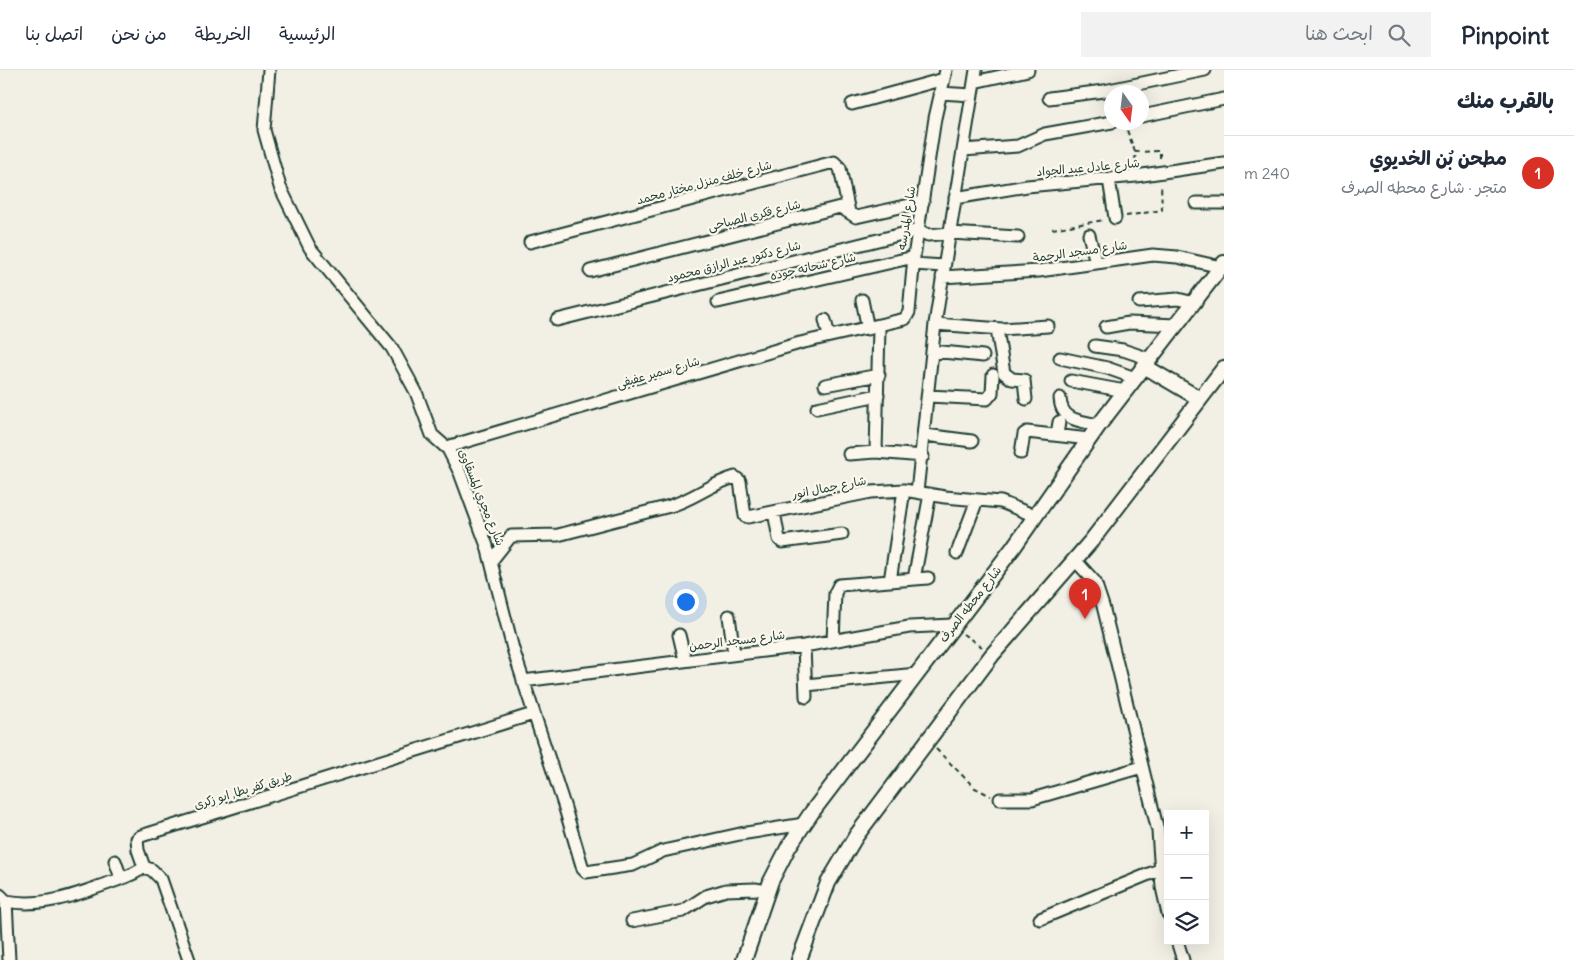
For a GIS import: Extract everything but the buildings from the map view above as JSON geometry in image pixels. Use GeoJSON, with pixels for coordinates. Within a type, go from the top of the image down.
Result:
{"type":"FeatureCollection","features":[{"type":"Feature","properties":{"kind":"street","name":"شارع مجري المسقاوى"},"geometry":{"type":"LineString","coordinates":[[269,70],[265,138],[280,187],[295,221],[310,248],[392,348],[416,392],[432,435],[436,441],[446,446],[460,473],[492,560],[502,609],[523,681],[579,857],[586,872],[596,872],[640,863],[663,851],[754,831],[804,824]]}},
{"type":"Feature","properties":{"kind":"street"},"geometry":{"type":"LineString","coordinates":[[917,492],[923,456],[935,324],[976,70]]}},
{"type":"Feature","properties":{"kind":"street"},"geometry":{"type":"LineString","coordinates":[[974,82],[1028,70]]}},
{"type":"Feature","properties":{"kind":"street"},"geometry":{"type":"LineString","coordinates":[[1049,98],[1104,91],[1205,70]]}},
{"type":"Feature","properties":{"kind":"street"},"geometry":{"type":"LineString","coordinates":[[852,104],[945,74]]}},
{"type":"Feature","properties":{"kind":"street","name":"شارع المدرسه"},"geometry":{"type":"LineString","coordinates":[[873,328],[901,321],[908,316],[918,230],[940,93],[945,74]]}},
{"type":"Feature","properties":{"kind":"street"},"geometry":{"type":"LineString","coordinates":[[940,93],[972,95]]}},
{"type":"Feature","properties":{"kind":"street"},"geometry":{"type":"LineString","coordinates":[[1149,115],[1224,99]]}},
{"type":"Feature","properties":{"kind":"street"},"geometry":{"type":"LineString","coordinates":[[963,150],[1018,146],[1045,134],[1104,123]]}},
{"type":"Feature","properties":{"kind":"street","name":"شارع خلف منزل مختار محمد"},"geometry":{"type":"LineString","coordinates":[[530,242],[832,163],[837,163],[840,168],[849,212]]}},
{"type":"Feature","properties":{"kind":"street","name":"شارع عادل عبد الجواد"},"geometry":{"type":"LineString","coordinates":[[955,198],[1027,186],[1109,179],[1224,163]]}},
{"type":"Feature","properties":{"kind":"street"},"geometry":{"type":"LineString","coordinates":[[1109,179],[1115,218]]}},
{"type":"Feature","properties":{"kind":"street","name":"شارع فكرى الصباحى"},"geometry":{"type":"LineString","coordinates":[[590,271],[840,207],[856,217],[923,202]]}},
{"type":"Feature","properties":{"kind":"street"},"geometry":{"type":"LineString","coordinates":[[1196,203],[1224,203]]}},
{"type":"Feature","properties":{"kind":"street"},"geometry":{"type":"LineString","coordinates":[[918,230],[928,235],[950,232],[1018,237]]}},
{"type":"Feature","properties":{"kind":"street","name":"شارع دكتور عبد الرازق محمود"},"geometry":{"type":"LineString","coordinates":[[557,320],[918,230]]}},
{"type":"Feature","properties":{"kind":"street"},"geometry":{"type":"LineString","coordinates":[[1089,235],[1096,263]]}},
{"type":"Feature","properties":{"kind":"street","name":"شارع مسجد الرحمة"},"geometry":{"type":"LineString","coordinates":[[943,272],[1039,271],[1165,255],[1222,265]]}},
{"type":"Feature","properties":{"kind":"street","name":"شارع شحاته جوده"},"geometry":{"type":"LineString","coordinates":[[718,302],[914,260],[943,272]]}},
{"type":"Feature","properties":{"kind":"street","name":"شارع محطه الصرف"},"geometry":{"type":"LineString","coordinates":[[744,960],[767,891],[780,863],[804,824],[917,674],[956,628],[1099,425],[1222,265]]}},
{"type":"Feature","properties":{"kind":"street"},"geometry":{"type":"LineString","coordinates":[[1139,302],[1178,299],[1194,303]]}},
{"type":"Feature","properties":{"kind":"street"},"geometry":{"type":"LineString","coordinates":[[862,300],[873,328],[878,375],[876,452]]}},
{"type":"Feature","properties":{"kind":"street"},"geometry":{"type":"LineString","coordinates":[[825,320],[829,336]]}},
{"type":"Feature","properties":{"kind":"street"},"geometry":{"type":"LineString","coordinates":[[1106,327],[1145,322],[1176,325]]}},
{"type":"Feature","properties":{"kind":"street"},"geometry":{"type":"LineString","coordinates":[[935,324],[997,329],[1048,326]]}},
{"type":"Feature","properties":{"kind":"street","name":"شارع سمير عفيفى"},"geometry":{"type":"LineString","coordinates":[[446,446],[829,336],[873,328]]}},
{"type":"Feature","properties":{"kind":"street"},"geometry":{"type":"LineString","coordinates":[[997,329],[1004,373],[1012,378],[1022,379],[1026,382],[1026,399]]}},
{"type":"Feature","properties":{"kind":"street"},"geometry":{"type":"LineString","coordinates":[[1095,346],[1123,350],[1147,362],[1157,374],[1194,395]]}},
{"type":"Feature","properties":{"kind":"street"},"geometry":{"type":"LineString","coordinates":[[932,351],[983,356]]}},
{"type":"Feature","properties":{"kind":"street"},"geometry":{"type":"LineString","coordinates":[[1060,358],[1106,368],[1135,378]]}},
{"type":"Feature","properties":{"kind":"street"},"geometry":{"type":"LineString","coordinates":[[799,960],[816,910],[840,860],[992,655],[1075,560],[1194,395],[1224,368]]}},
{"type":"Feature","properties":{"kind":"street"},"geometry":{"type":"LineString","coordinates":[[825,385],[878,375]]}},
{"type":"Feature","properties":{"kind":"street"},"geometry":{"type":"LineString","coordinates":[[928,396],[987,399],[992,393],[993,375]]}},
{"type":"Feature","properties":{"kind":"street"},"geometry":{"type":"LineString","coordinates":[[1071,380],[1125,390]]}},
{"type":"Feature","properties":{"kind":"street"},"geometry":{"type":"LineString","coordinates":[[817,408],[878,395]]}},
{"type":"Feature","properties":{"kind":"street"},"geometry":{"type":"LineString","coordinates":[[1060,398],[1061,409],[1069,418],[1099,425]]}},
{"type":"Feature","properties":{"kind":"street"},"geometry":{"type":"LineString","coordinates":[[1057,435],[1059,422]]}},
{"type":"Feature","properties":{"kind":"street"},"geometry":{"type":"LineString","coordinates":[[1020,453],[1024,434],[1029,431],[1089,439]]}},
{"type":"Feature","properties":{"kind":"street"},"geometry":{"type":"LineString","coordinates":[[925,435],[972,442]]}},
{"type":"Feature","properties":{"kind":"street"},"geometry":{"type":"LineString","coordinates":[[849,454],[876,452],[923,456]]}},
{"type":"Feature","properties":{"kind":"street","name":"شارع جمال انور"},"geometry":{"type":"LineString","coordinates":[[492,560],[510,536],[558,535],[670,506],[685,502],[718,481],[735,477],[740,481],[745,516],[748,517],[880,490],[904,490],[1013,505],[1035,516]]}},
{"type":"Feature","properties":{"kind":"street"},"geometry":{"type":"LineString","coordinates":[[890,581],[904,490]]}},
{"type":"Feature","properties":{"kind":"street"},"geometry":{"type":"LineString","coordinates":[[914,579],[930,494]]}},
{"type":"Feature","properties":{"kind":"street"},"geometry":{"type":"LineString","coordinates":[[957,553],[977,500]]}},
{"type":"Feature","properties":{"kind":"street"},"geometry":{"type":"LineString","coordinates":[[774,512],[779,538],[782,542],[842,534]]}},
{"type":"Feature","properties":{"kind":"street"},"geometry":{"type":"LineString","coordinates":[[1075,560],[1090,574],[1098,588],[1158,831],[1166,900]]}},
{"type":"Feature","properties":{"kind":"street"},"geometry":{"type":"LineString","coordinates":[[833,641],[835,593],[838,585],[928,578]]}},
{"type":"Feature","properties":{"kind":"street"},"geometry":{"type":"LineString","coordinates":[[729,616],[734,654]]}},
{"type":"Feature","properties":{"kind":"street","name":"شارع مسجد الرحمن"},"geometry":{"type":"LineString","coordinates":[[523,681],[804,646],[909,627],[956,628]]}},
{"type":"Feature","properties":{"kind":"street"},"geometry":{"type":"LineString","coordinates":[[679,635],[685,660]]}},
{"type":"Feature","properties":{"kind":"street"},"geometry":{"type":"LineString","coordinates":[[804,646],[806,691],[917,674]]}},
{"type":"Feature","properties":{"kind":"street","name":"طريق كفر بطا, ابو زكرى"},"geometry":{"type":"LineString","coordinates":[[144,867],[136,845],[137,839],[141,836],[533,714]]}},
{"type":"Feature","properties":{"kind":"street"},"geometry":{"type":"LineString","coordinates":[[1000,799],[1032,799],[1142,767]]}},
{"type":"Feature","properties":{"kind":"street"},"geometry":{"type":"LineString","coordinates":[[114,861],[121,878]]}},
{"type":"Feature","properties":{"kind":"street"},"geometry":{"type":"LineString","coordinates":[[9,960],[3,898],[32,904],[55,900],[121,878],[144,867],[152,870],[161,878],[189,960]]}},
{"type":"Feature","properties":{"kind":"street"},"geometry":{"type":"LineString","coordinates":[[1040,919],[1161,869]]}},
{"type":"Feature","properties":{"kind":"street"},"geometry":{"type":"LineString","coordinates":[[632,921],[690,908],[706,896],[726,890],[755,889],[767,891]]}},
{"type":"Feature","properties":{"kind":"street"},"geometry":{"type":"LineString","coordinates":[[1178,945],[1183,960]]}},
{"type":"Feature","properties":{"kind":"path"},"geometry":{"type":"LineString","coordinates":[[1052,229],[1162,210],[1160,151],[1135,152],[1127,130]]}},
{"type":"Feature","properties":{"kind":"path"},"geometry":{"type":"LineString","coordinates":[[956,628],[982,647]]}},
{"type":"Feature","properties":{"kind":"path"},"geometry":{"type":"LineString","coordinates":[[928,741],[975,788],[1000,799]]}},
{"type":"Feature","properties":{"kind":"place","name":"مطحن بُن الخديوي"},"geometry":{"type":"Point","coordinates":[1085,619]}}]}
